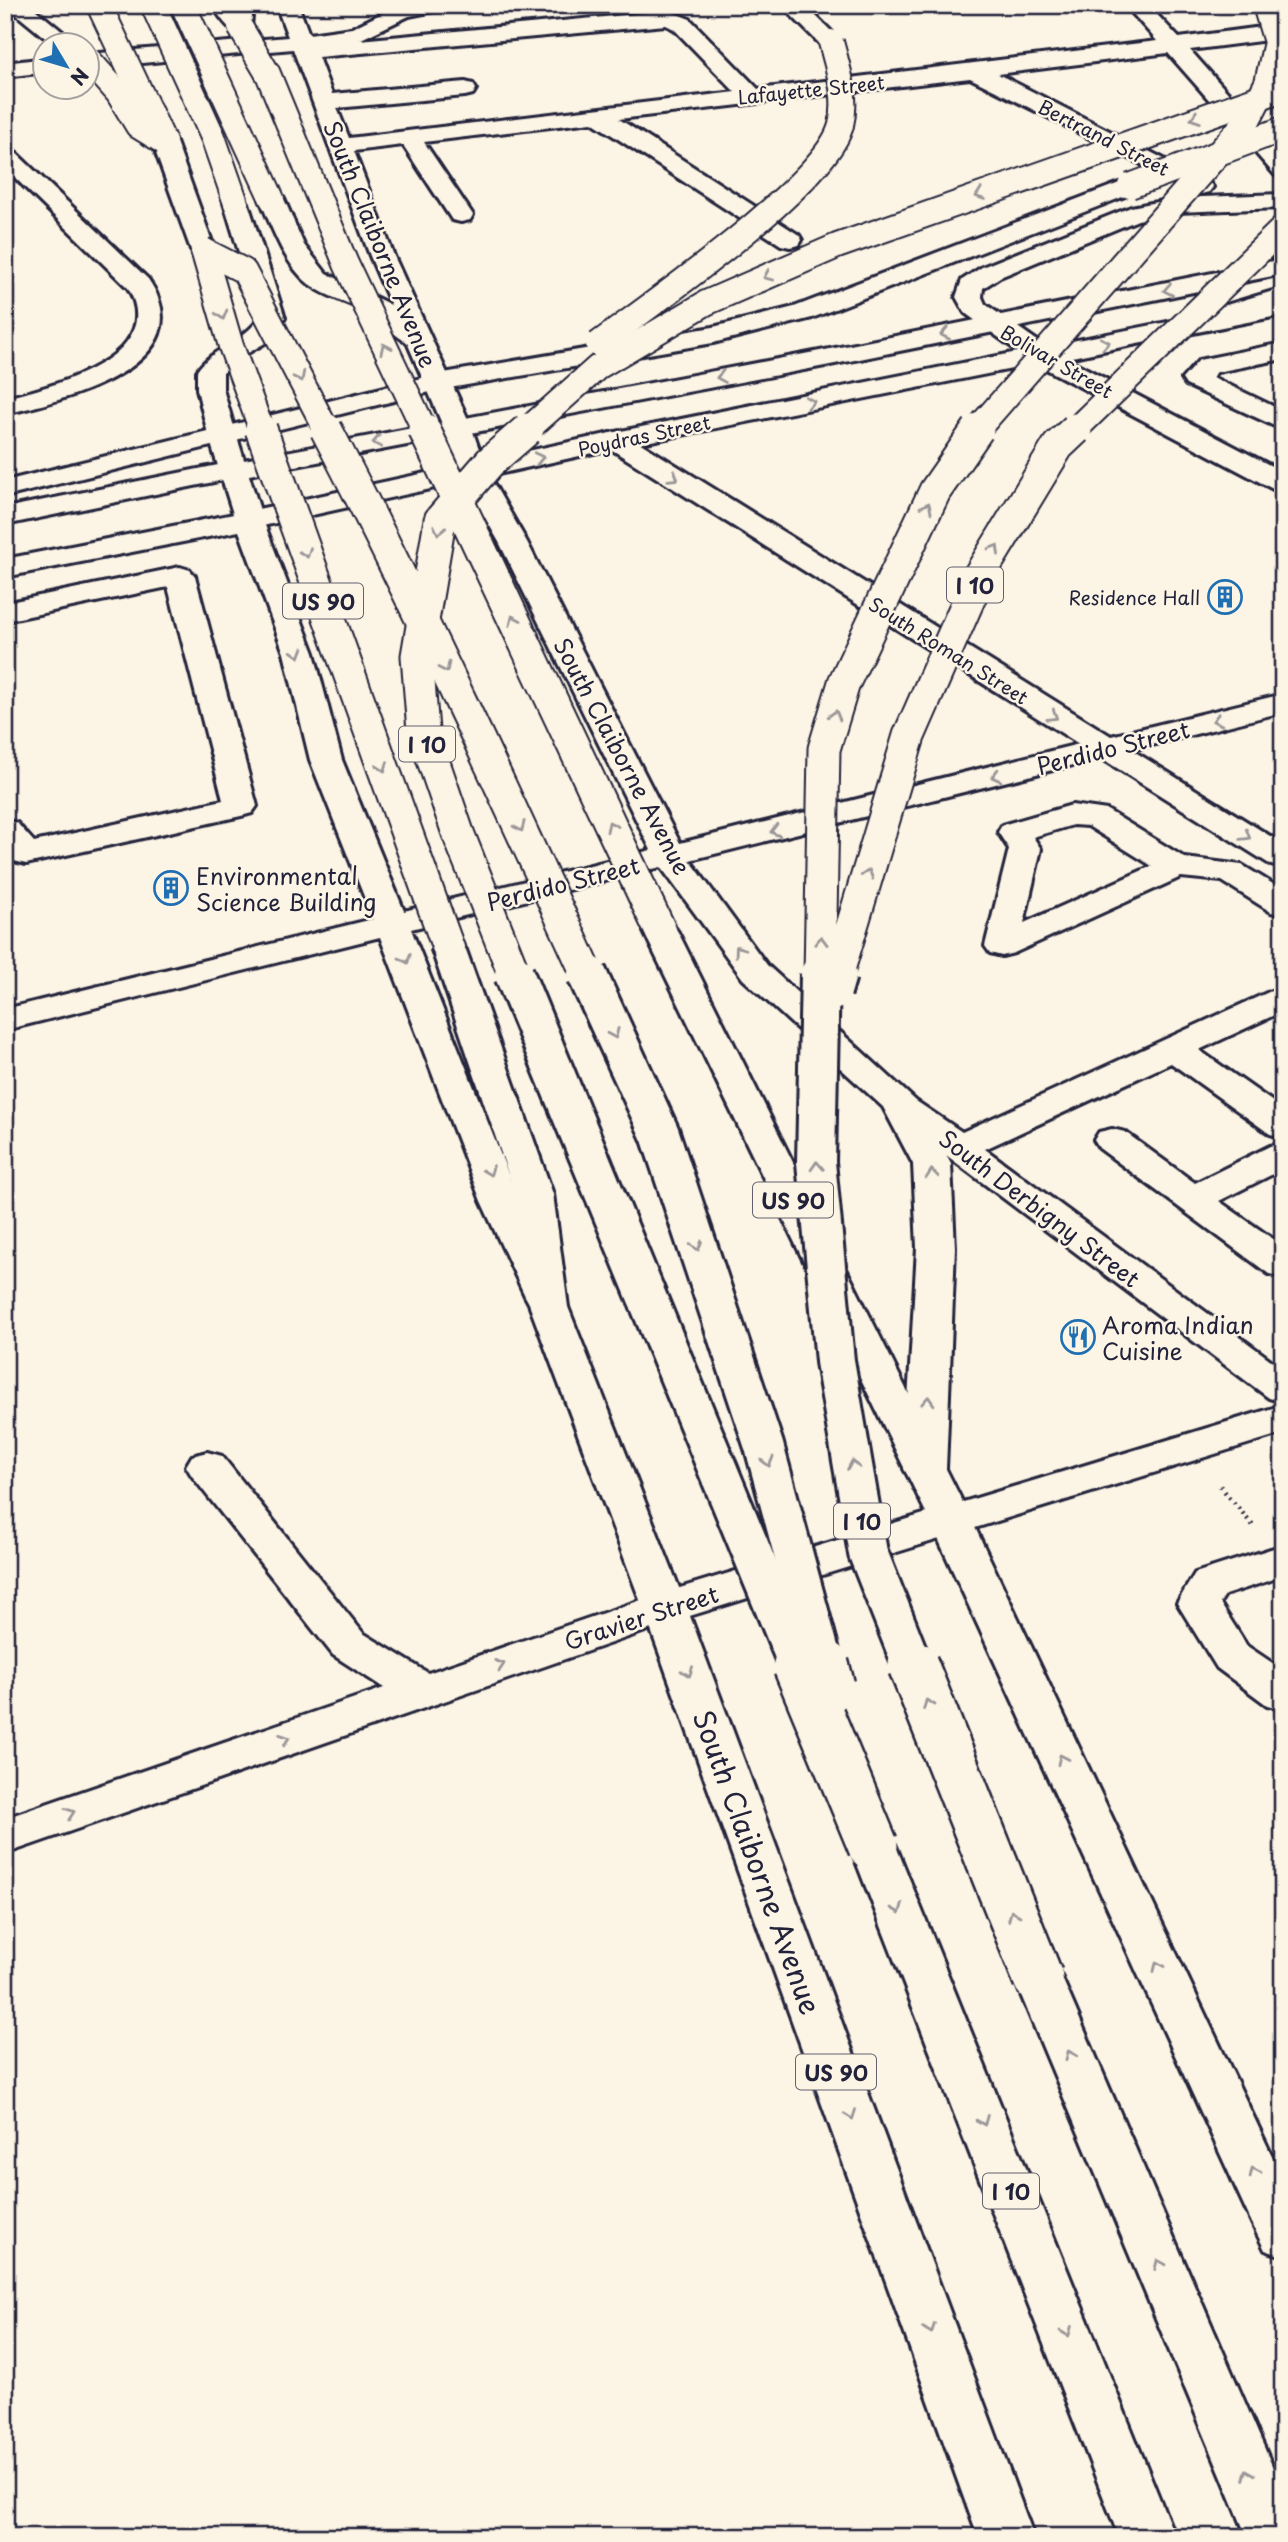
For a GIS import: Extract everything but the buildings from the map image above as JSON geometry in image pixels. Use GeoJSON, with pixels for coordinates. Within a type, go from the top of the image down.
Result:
{"type":"FeatureCollection","features":[{"type":"Feature","properties":{"kind":"main road","name":"South Claiborne Avenue"},"geometry":{"type":"LineString","coordinates":[[99,5],[164,142],[203,250],[231,346],[534,1194],[549,1307]]}},
{"type":"Feature","properties":{"kind":"main road","name":"South Claiborne Avenue"},"geometry":{"type":"LineString","coordinates":[[153,5],[213,137],[272,318],[264,333],[232,351],[210,372],[210,389],[249,520],[299,653],[326,760],[500,1201],[549,1307],[665,1608],[1006,2537]]}},
{"type":"Feature","properties":{"kind":"main road"},"geometry":{"type":"LineString","coordinates":[[183,5],[292,246],[317,278],[382,310],[418,339]]}},
{"type":"Feature","properties":{"kind":"main road","name":"South Claiborne Avenue"},"geometry":{"type":"LineString","coordinates":[[223,5],[241,16],[268,74],[346,264],[661,932],[951,1521],[1283,2234]]}},
{"type":"Feature","properties":{"kind":"main road","name":"South Claiborne Avenue"},"geometry":{"type":"LineString","coordinates":[[287,5],[382,256],[457,426],[482,467],[513,542],[670,856],[755,972],[898,1101],[932,1164],[936,1248],[925,1469]]}},
{"type":"Feature","properties":{"kind":"main road"},"geometry":{"type":"LineString","coordinates":[[303,47],[358,34],[402,11],[431,5]]}},
{"type":"Feature","properties":{"kind":"main road"},"geometry":{"type":"LineString","coordinates":[[482,467],[517,410],[623,323],[703,265],[792,191],[820,162],[841,127],[844,95],[831,42],[792,5]]}},
{"type":"Feature","properties":{"kind":"main road"},"geometry":{"type":"LineString","coordinates":[[1136,5],[1207,81],[1283,170]]}},
{"type":"Feature","properties":{"kind":"main road"},"geometry":{"type":"LineString","coordinates":[[820,1033],[824,749],[844,683],[935,491],[969,439],[1249,118],[1267,83],[1276,42],[1265,5]]}},
{"type":"Feature","properties":{"kind":"main road"},"geometry":{"type":"LineString","coordinates":[[17,7],[50,32]]}},
{"type":"Feature","properties":{"kind":"main road"},"geometry":{"type":"LineString","coordinates":[[102,59],[303,47],[669,18],[682,24],[752,96]]}},
{"type":"Feature","properties":{"kind":"main road","name":"Lafayette Street"},"geometry":{"type":"LineString","coordinates":[[340,146],[595,114],[977,72],[1283,31]]}},
{"type":"Feature","properties":{"kind":"main road"},"geometry":{"type":"LineString","coordinates":[[5,70],[32,67]]}},
{"type":"Feature","properties":{"kind":"main road","name":"Bertrand Street"},"geometry":{"type":"LineString","coordinates":[[977,72],[1231,202]]}},
{"type":"Feature","properties":{"kind":"main road"},"geometry":{"type":"LineString","coordinates":[[102,75],[118,93],[138,126],[164,142]]}},
{"type":"Feature","properties":{"kind":"main road"},"geometry":{"type":"LineString","coordinates":[[323,102],[465,89]]}},
{"type":"Feature","properties":{"kind":"main road","name":"I 10"},"geometry":{"type":"LineString","coordinates":[[1147,2537],[873,1846],[555,1077],[458,833],[423,731],[417,656],[440,520],[482,467],[598,367],[706,303],[837,246],[1283,89]]}},
{"type":"Feature","properties":{"kind":"main road"},"geometry":{"type":"LineString","coordinates":[[595,114],[790,240]]}},
{"type":"Feature","properties":{"kind":"main road"},"geometry":{"type":"LineString","coordinates":[[5,489],[438,382],[713,335],[803,313],[1283,129]]}},
{"type":"Feature","properties":{"kind":"main road"},"geometry":{"type":"LineString","coordinates":[[410,137],[461,215]]}},
{"type":"Feature","properties":{"kind":"main road"},"geometry":{"type":"LineString","coordinates":[[5,155],[139,284],[150,305],[149,324],[138,349],[123,362],[82,383],[5,406]]}},
{"type":"Feature","properties":{"kind":"main road"},"geometry":{"type":"LineString","coordinates":[[1231,202],[1283,201]]}},
{"type":"Feature","properties":{"kind":"main road","name":"Bolivar Street"},"geometry":{"type":"LineString","coordinates":[[1231,202],[1177,205],[1131,214],[991,272],[971,285],[969,298],[974,308],[994,325],[1040,355],[1283,483]]}},
{"type":"Feature","properties":{"kind":"main road","name":"I 10"},"geometry":{"type":"LineString","coordinates":[[1275,2537],[1043,1991],[868,1553],[835,1361],[816,1162],[820,1033],[909,736],[980,574],[1058,446],[1283,228]]}},
{"type":"Feature","properties":{"kind":"main road"},"geometry":{"type":"LineString","coordinates":[[203,250],[244,271],[356,485],[492,765],[660,1134],[764,1446],[873,1846]]}},
{"type":"Feature","properties":{"kind":"main road","name":"Poydras Street"},"geometry":{"type":"LineString","coordinates":[[5,517],[457,426],[994,325],[1283,266]]}},
{"type":"Feature","properties":{"kind":"main road"},"geometry":{"type":"LineString","coordinates":[[1165,331],[1283,296]]}},
{"type":"Feature","properties":{"kind":"main road","name":"Poydras Street"},"geometry":{"type":"LineString","coordinates":[[5,568],[249,520],[482,467],[1283,307]]}},
{"type":"Feature","properties":{"kind":"main road"},"geometry":{"type":"LineString","coordinates":[[1283,351],[1208,366],[1195,379],[1283,422]]}},
{"type":"Feature","properties":{"kind":"main road","name":"South Roman Street"},"geometry":{"type":"LineString","coordinates":[[616,440],[1283,858]]}},
{"type":"Feature","properties":{"kind":"main road"},"geometry":{"type":"LineString","coordinates":[[5,612],[180,576],[241,806],[26,854],[5,830]]}},
{"type":"Feature","properties":{"kind":"main road","name":"Perdido Street"},"geometry":{"type":"LineString","coordinates":[[13,1009],[393,925],[1283,703]]}},
{"type":"Feature","properties":{"kind":"main road"},"geometry":{"type":"LineString","coordinates":[[1177,867],[1002,946],[1025,849],[1014,832],[1072,815],[1096,817],[1177,867],[1230,872],[1283,905]]}},
{"type":"Feature","properties":{"kind":"main road"},"geometry":{"type":"LineString","coordinates":[[959,1147],[1283,998]]}},
{"type":"Feature","properties":{"kind":"main road"},"geometry":{"type":"LineString","coordinates":[[1174,1049],[1283,1126]]}},
{"type":"Feature","properties":{"kind":"main road","name":"South Derbigny Street"},"geometry":{"type":"LineString","coordinates":[[898,1101],[1283,1389]]}},
{"type":"Feature","properties":{"kind":"main road"},"geometry":{"type":"LineString","coordinates":[[1112,1140],[1283,1265]]}},
{"type":"Feature","properties":{"kind":"main road"},"geometry":{"type":"LineString","coordinates":[[1192,1199],[1283,1154]]}},
{"type":"Feature","properties":{"kind":"main road","name":"Gravier Street"},"geometry":{"type":"LineString","coordinates":[[5,1836],[665,1608],[1283,1419]]}},
{"type":"Feature","properties":{"kind":"main road"},"geometry":{"type":"LineString","coordinates":[[207,1466],[348,1644],[423,1691]]}},
{"type":"Feature","properties":{"kind":"main road"},"geometry":{"type":"LineString","coordinates":[[1283,1560],[1210,1584],[1198,1603],[1232,1657],[1283,1693]]}},
{"type":"Feature","properties":{"kind":"path"},"geometry":{"type":"LineString","coordinates":[[1220,1486],[1247,1518]]}},
{"type":"Feature","properties":{"kind":"place","name":"Residence Hall"},"geometry":{"type":"Point","coordinates":[1225,597]}},
{"type":"Feature","properties":{"kind":"place","name":"Environmental Science Building"},"geometry":{"type":"Point","coordinates":[171,888]}},
{"type":"Feature","properties":{"kind":"place","name":"Aroma Indian Cuisine"},"geometry":{"type":"Point","coordinates":[1078,1337]}}]}
